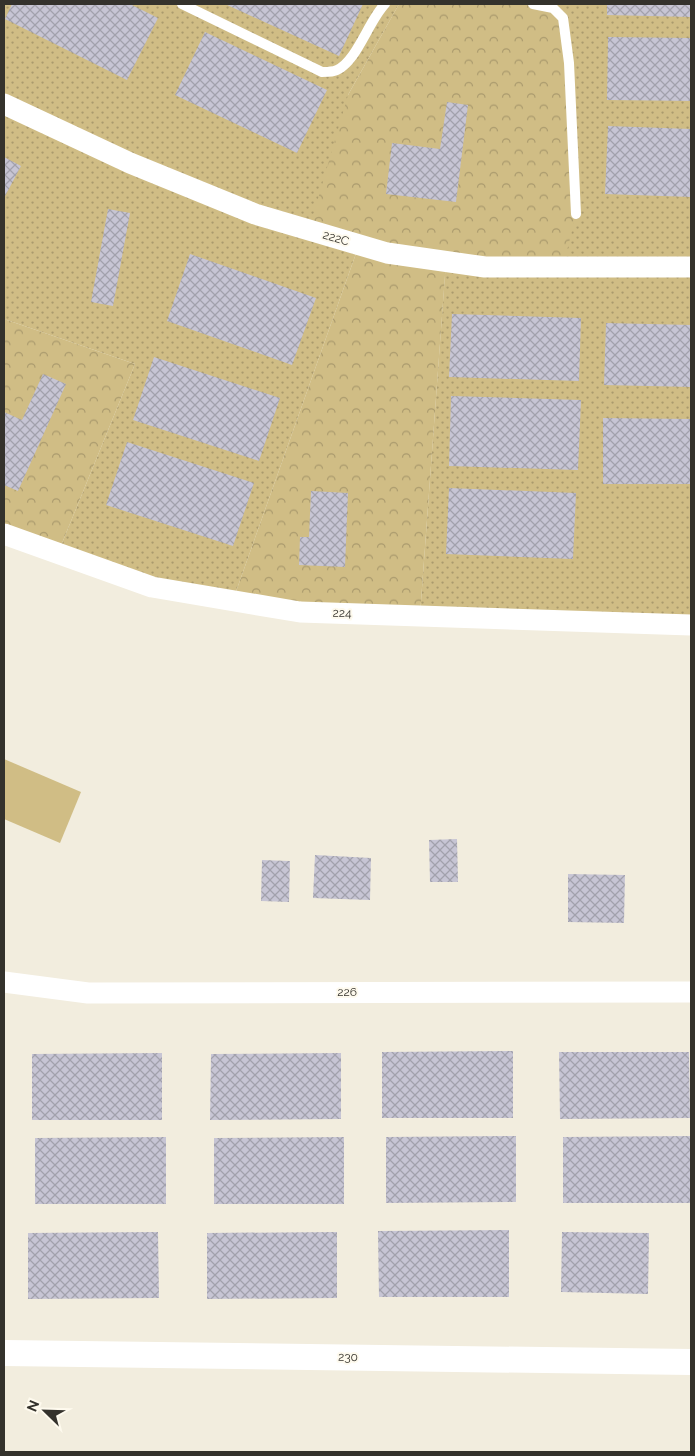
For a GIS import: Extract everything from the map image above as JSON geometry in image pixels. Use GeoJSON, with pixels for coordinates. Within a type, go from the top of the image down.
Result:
{"type":"FeatureCollection","features":[{"type":"Feature","properties":{"kind":"street","name":"222C"},"geometry":{"type":"LineString","coordinates":[[4,104],[130,163],[254,214],[388,253],[486,267],[691,267]]}},
{"type":"Feature","properties":{"kind":"street","name":"224"},"geometry":{"type":"LineString","coordinates":[[4,534],[152,587],[300,612],[691,625]]}},
{"type":"Feature","properties":{"kind":"street","name":"226"},"geometry":{"type":"LineString","coordinates":[[4,982],[88,993],[691,992]]}},
{"type":"Feature","properties":{"kind":"street","name":"230"},"geometry":{"type":"LineString","coordinates":[[4,1352],[691,1362]]}},
{"type":"Feature","properties":{"kind":"lane"},"geometry":{"type":"LineString","coordinates":[[182,4],[199,7],[322,72],[337,70],[349,62],[376,13],[385,4]]}},
{"type":"Feature","properties":{"kind":"lane"},"geometry":{"type":"LineString","coordinates":[[533,4],[553,8],[564,18],[569,63],[576,214]]}},
{"type":"Feature","properties":{"kind":"green space"},"geometry":{"type":"Polygon","coordinates":[[[4,4],[399,4],[348,95],[359,245],[233,600],[58,553],[135,364],[4,319],[4,4]]]}},
{"type":"Feature","properties":{"kind":"green space"},"geometry":{"type":"Polygon","coordinates":[[[399,4],[533,4],[563,18],[576,214],[563,267],[446,262],[420,615],[233,600],[359,245],[309,230],[348,95],[399,4]]]}},
{"type":"Feature","properties":{"kind":"green space"},"geometry":{"type":"Polygon","coordinates":[[[533,4],[691,4],[691,625],[420,615],[446,261],[533,4]]]}},
{"type":"Feature","properties":{"kind":"green space"},"geometry":{"type":"Polygon","coordinates":[[[4,319],[135,364],[58,553],[4,534],[4,319]]]}},
{"type":"Feature","properties":{"kind":"green space"},"geometry":{"type":"Polygon","coordinates":[[[4,759],[81,792],[60,843],[4,819],[4,759]]]}},
{"type":"Feature","properties":{"kind":"building"},"geometry":{"type":"Polygon","coordinates":[[[12,4],[130,4],[158,18],[127,80],[5,19],[12,4]]]}},
{"type":"Feature","properties":{"kind":"building"},"geometry":{"type":"Polygon","coordinates":[[[225,4],[363,4],[339,56],[225,4]]]}},
{"type":"Feature","properties":{"kind":"building"},"geometry":{"type":"Polygon","coordinates":[[[607,4],[691,4],[691,17],[607,15],[607,4]]]}},
{"type":"Feature","properties":{"kind":"building"},"geometry":{"type":"Polygon","coordinates":[[[205,32],[327,90],[297,153],[175,95],[205,32]]]}},
{"type":"Feature","properties":{"kind":"building"},"geometry":{"type":"Polygon","coordinates":[[[608,37],[691,38],[691,101],[607,100],[608,37]]]}},
{"type":"Feature","properties":{"kind":"building"},"geometry":{"type":"Polygon","coordinates":[[[447,102],[468,105],[456,202],[386,194],[392,143],[440,149],[447,102]]]}},
{"type":"Feature","properties":{"kind":"building"},"geometry":{"type":"Polygon","coordinates":[[[608,126],[691,129],[691,197],[605,194],[608,126]]]}},
{"type":"Feature","properties":{"kind":"building"},"geometry":{"type":"Polygon","coordinates":[[[4,157],[21,166],[4,198],[4,157]]]}},
{"type":"Feature","properties":{"kind":"building"},"geometry":{"type":"Polygon","coordinates":[[[108,209],[130,213],[113,306],[91,302],[108,209]]]}},
{"type":"Feature","properties":{"kind":"building"},"geometry":{"type":"Polygon","coordinates":[[[190,254],[316,298],[292,365],[167,321],[190,254]]]}},
{"type":"Feature","properties":{"kind":"building"},"geometry":{"type":"Polygon","coordinates":[[[452,314],[581,318],[579,381],[449,377],[452,314]]]}},
{"type":"Feature","properties":{"kind":"building"},"geometry":{"type":"Polygon","coordinates":[[[606,323],[691,325],[691,387],[604,385],[606,323]]]}},
{"type":"Feature","properties":{"kind":"building"},"geometry":{"type":"Polygon","coordinates":[[[154,357],[280,398],[259,461],[133,420],[154,357]]]}},
{"type":"Feature","properties":{"kind":"building"},"geometry":{"type":"Polygon","coordinates":[[[43,374],[66,384],[18,491],[4,485],[4,412],[22,420],[43,374]]]}},
{"type":"Feature","properties":{"kind":"building"},"geometry":{"type":"Polygon","coordinates":[[[451,396],[581,400],[578,470],[449,466],[451,396]]]}},
{"type":"Feature","properties":{"kind":"building"},"geometry":{"type":"Polygon","coordinates":[[[603,418],[691,419],[691,484],[603,484],[603,418]]]}},
{"type":"Feature","properties":{"kind":"building"},"geometry":{"type":"Polygon","coordinates":[[[127,442],[254,483],[233,546],[106,505],[127,442]]]}},
{"type":"Feature","properties":{"kind":"building"},"geometry":{"type":"Polygon","coordinates":[[[449,488],[576,493],[573,559],[446,554],[449,488]]]}},
{"type":"Feature","properties":{"kind":"building"},"geometry":{"type":"Polygon","coordinates":[[[311,491],[348,493],[345,567],[299,565],[300,537],[309,537],[311,491]]]}},
{"type":"Feature","properties":{"kind":"building"},"geometry":{"type":"Polygon","coordinates":[[[457,839],[458,882],[430,882],[429,840],[457,839]]]}},
{"type":"Feature","properties":{"kind":"building"},"geometry":{"type":"Polygon","coordinates":[[[315,855],[371,858],[370,900],[313,898],[315,855]]]}},
{"type":"Feature","properties":{"kind":"building"},"geometry":{"type":"Polygon","coordinates":[[[262,860],[290,861],[289,902],[261,901],[262,860]]]}},
{"type":"Feature","properties":{"kind":"building"},"geometry":{"type":"Polygon","coordinates":[[[568,874],[625,875],[624,923],[568,922],[568,874]]]}},
{"type":"Feature","properties":{"kind":"building"},"geometry":{"type":"Polygon","coordinates":[[[513,1051],[513,1118],[382,1118],[382,1052],[513,1051]]]}},
{"type":"Feature","properties":{"kind":"building"},"geometry":{"type":"Polygon","coordinates":[[[559,1052],[689,1052],[690,1118],[560,1119],[559,1052]]]}},
{"type":"Feature","properties":{"kind":"building"},"geometry":{"type":"Polygon","coordinates":[[[162,1053],[162,1120],[32,1120],[32,1054],[162,1053]]]}},
{"type":"Feature","properties":{"kind":"building"},"geometry":{"type":"Polygon","coordinates":[[[341,1053],[341,1119],[210,1120],[211,1054],[341,1053]]]}},
{"type":"Feature","properties":{"kind":"building"},"geometry":{"type":"Polygon","coordinates":[[[516,1136],[516,1202],[386,1203],[386,1137],[516,1136]]]}},
{"type":"Feature","properties":{"kind":"building"},"geometry":{"type":"Polygon","coordinates":[[[691,1136],[691,1203],[563,1203],[563,1137],[691,1136]]]}},
{"type":"Feature","properties":{"kind":"building"},"geometry":{"type":"Polygon","coordinates":[[[166,1137],[166,1204],[35,1204],[35,1138],[166,1137]]]}},
{"type":"Feature","properties":{"kind":"building"},"geometry":{"type":"Polygon","coordinates":[[[344,1137],[344,1204],[214,1204],[214,1138],[344,1137]]]}},
{"type":"Feature","properties":{"kind":"building"},"geometry":{"type":"Polygon","coordinates":[[[509,1230],[509,1297],[379,1297],[378,1231],[509,1230]]]}},
{"type":"Feature","properties":{"kind":"building"},"geometry":{"type":"Polygon","coordinates":[[[158,1232],[159,1298],[28,1299],[28,1233],[158,1232]]]}},
{"type":"Feature","properties":{"kind":"building"},"geometry":{"type":"Polygon","coordinates":[[[337,1232],[337,1298],[207,1299],[207,1233],[337,1232]]]}},
{"type":"Feature","properties":{"kind":"building"},"geometry":{"type":"Polygon","coordinates":[[[562,1232],[649,1233],[648,1294],[561,1292],[562,1232]]]}}]}
